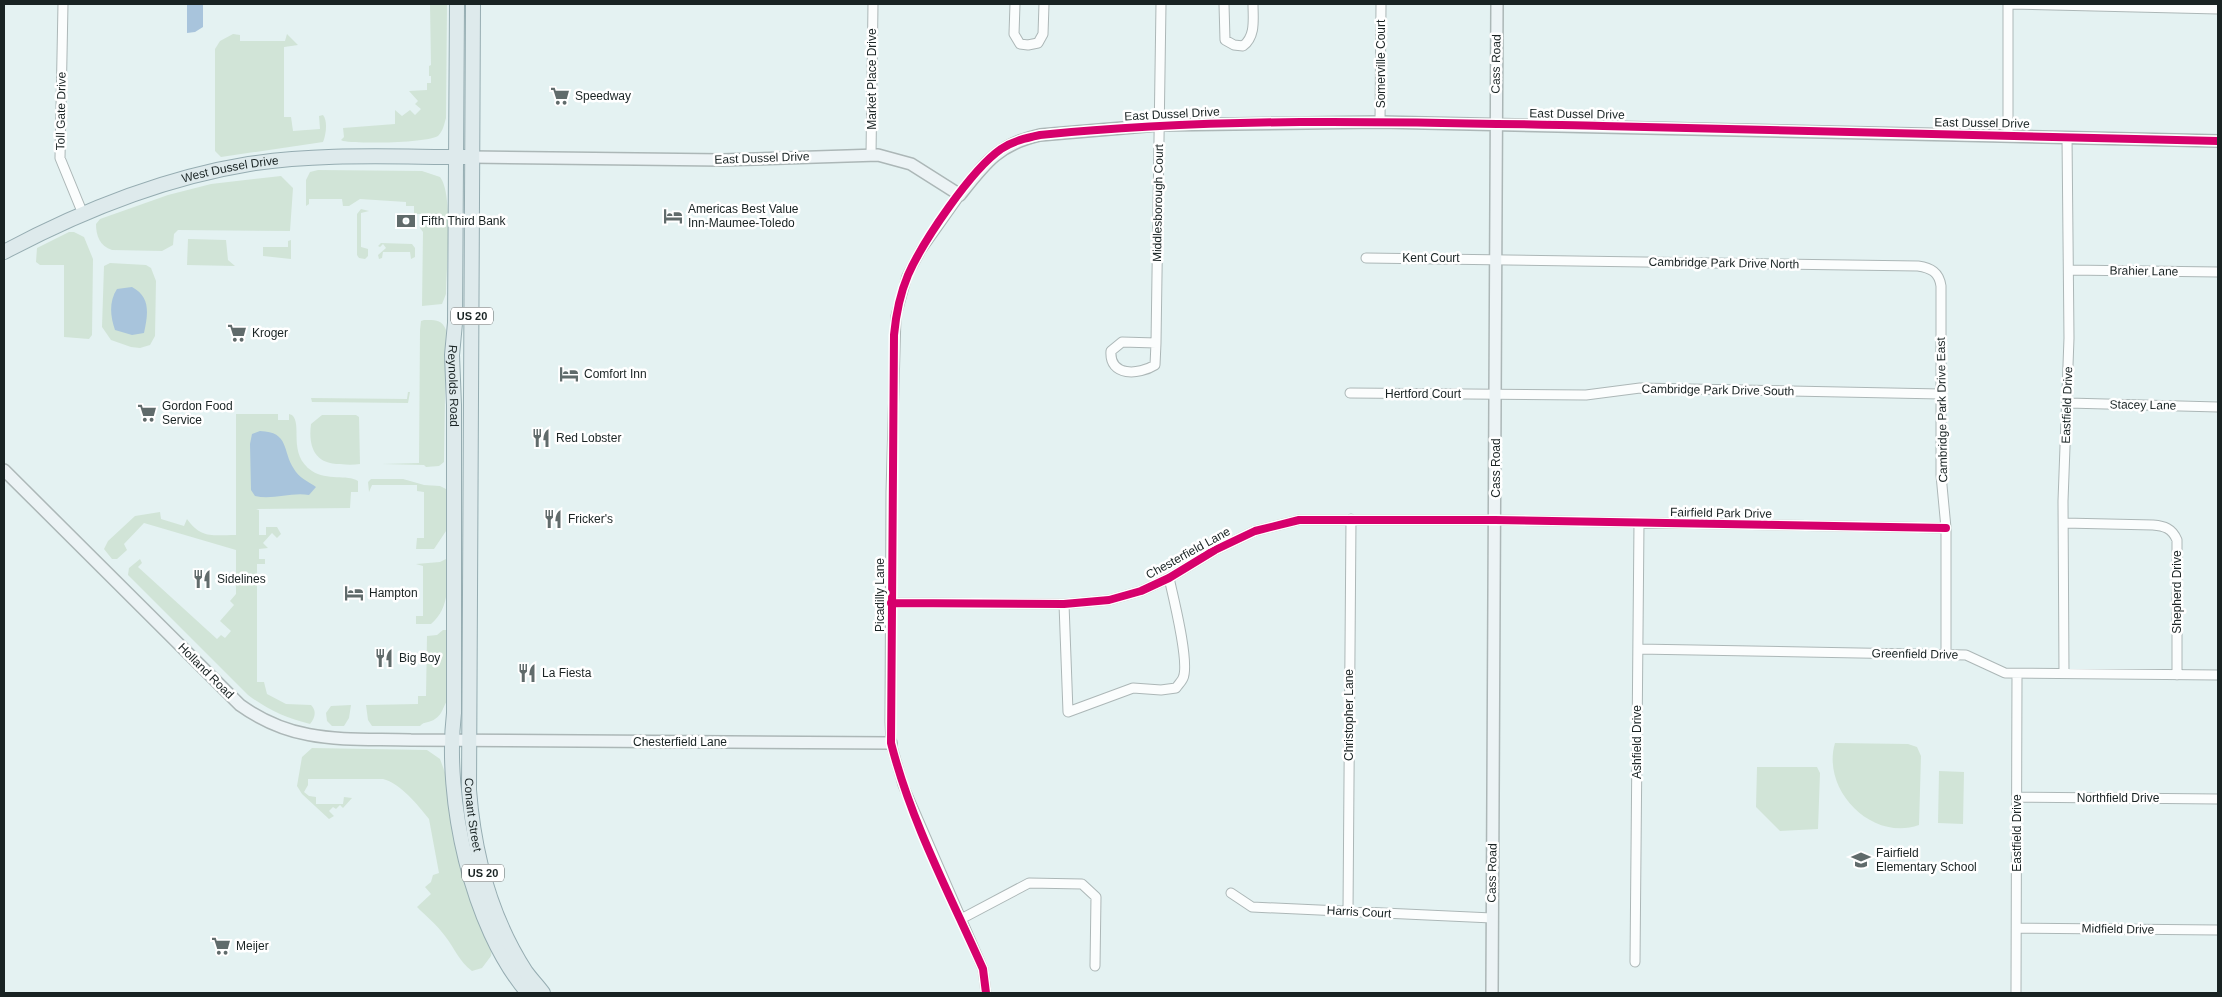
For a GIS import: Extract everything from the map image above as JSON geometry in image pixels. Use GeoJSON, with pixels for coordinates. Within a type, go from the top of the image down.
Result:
{"type":"FeatureCollection","features":[{"type":"Feature","properties":{"kind":"main road","name":"Reynolds Road"},"geometry":{"type":"LineString","coordinates":[[451,740],[454,704],[454,405],[452,380],[457,4]]}},
{"type":"Feature","properties":{"kind":"main road","name":"Reynolds Road"},"geometry":{"type":"LineString","coordinates":[[469,740],[473,4]]}},
{"type":"Feature","properties":{"kind":"main road","name":"West Dussel Drive"},"geometry":{"type":"LineString","coordinates":[[4,252],[121,198],[184,179],[249,164],[316,158],[471,156]]}},
{"type":"Feature","properties":{"kind":"main road","name":"Conant Street"},"geometry":{"type":"LineString","coordinates":[[451,740],[456,813],[471,877],[493,935],[525,990]]}},
{"type":"Feature","properties":{"kind":"main road","name":"Conant Street"},"geometry":{"type":"LineString","coordinates":[[469,740],[471,816],[489,895],[513,949],[527,973],[543,993]]}},
{"type":"Feature","properties":{"kind":"street","name":"Toll Gate Drive"},"geometry":{"type":"LineString","coordinates":[[63,4],[60,158],[83,214]]}},
{"type":"Feature","properties":{"kind":"street","name":"Market Place Drive"},"geometry":{"type":"LineString","coordinates":[[871,155],[872,4]]}},
{"type":"Feature","properties":{"kind":"street"},"geometry":{"type":"LineString","coordinates":[[1015,4],[1014,34],[1020,44],[1028,46],[1038,43],[1043,34],[1044,4]]}},
{"type":"Feature","properties":{"kind":"street","name":"Middlesborough Court"},"geometry":{"type":"LineString","coordinates":[[1156,343],[1122,342],[1111,351],[1110,359],[1117,369],[1126,372],[1146,371],[1155,366],[1156,343],[1158,125],[1162,4]]}},
{"type":"Feature","properties":{"kind":"street"},"geometry":{"type":"LineString","coordinates":[[1224,4],[1225,40],[1234,45],[1243,46],[1249,41],[1252,33],[1253,4]]}},
{"type":"Feature","properties":{"kind":"street","name":"Cass Road"},"geometry":{"type":"LineString","coordinates":[[1492,993],[1497,4]]}},
{"type":"Feature","properties":{"kind":"street"},"geometry":{"type":"LineString","coordinates":[[2008,134],[2009,4],[2218,9]]}},
{"type":"Feature","properties":{"kind":"street","name":"Somerville Court"},"geometry":{"type":"LineString","coordinates":[[1380,122],[1381,5]]}},
{"type":"Feature","properties":{"kind":"street","name":"East Dussel Drive"},"geometry":{"type":"LineString","coordinates":[[471,156],[722,160],[871,155],[897,158],[911,164],[960,195],[988,160],[1006,147],[1023,139],[1040,134],[1158,125],[1380,122],[1495,123],[2008,134],[2218,141]]}},
{"type":"Feature","properties":{"kind":"street","name":"Eastfield Drive"},"geometry":{"type":"LineString","coordinates":[[2064,673],[2064,523],[2068,403],[2069,270],[2067,136]]}},
{"type":"Feature","properties":{"kind":"street","name":"Picadilly Lane"},"geometry":{"type":"LineString","coordinates":[[960,195],[921,250],[907,276],[896,316],[891,603],[891,743],[903,785],[915,817],[983,969],[986,993]]}},
{"type":"Feature","properties":{"kind":"street","name":"Kent Court"},"geometry":{"type":"LineString","coordinates":[[1366,258],[1497,259]]}},
{"type":"Feature","properties":{"kind":"street","name":"Cambridge Park Drive North"},"geometry":{"type":"LineString","coordinates":[[1497,259],[1918,266],[1932,270],[1940,278],[1941,286]]}},
{"type":"Feature","properties":{"kind":"street","name":"Brahier Lane"},"geometry":{"type":"LineString","coordinates":[[2069,270],[2218,272]]}},
{"type":"Feature","properties":{"kind":"street","name":"Cambridge Park Drive East"},"geometry":{"type":"LineString","coordinates":[[1941,286],[1941,475],[1946,528],[1946,654]]}},
{"type":"Feature","properties":{"kind":"street","name":"Cambridge Park Drive South"},"geometry":{"type":"LineString","coordinates":[[1496,394],[1586,395],[1640,388],[1940,394]]}},
{"type":"Feature","properties":{"kind":"street","name":"Hertford Court"},"geometry":{"type":"LineString","coordinates":[[1350,393],[1496,394]]}},
{"type":"Feature","properties":{"kind":"street","name":"Stacey Lane"},"geometry":{"type":"LineString","coordinates":[[2068,403],[2218,406]]}},
{"type":"Feature","properties":{"kind":"street","name":"Holland Road"},"geometry":{"type":"LineString","coordinates":[[4,470],[240,705],[258,718],[293,732],[309,736],[469,740]]}},
{"type":"Feature","properties":{"kind":"street","name":"Christopher Lane"},"geometry":{"type":"LineString","coordinates":[[1348,911],[1351,519]]}},
{"type":"Feature","properties":{"kind":"street","name":"Chesterfield Lane"},"geometry":{"type":"LineString","coordinates":[[891,603],[1088,604],[1123,597],[1169,578],[1215,550],[1255,531],[1299,520],[1495,520]]}},
{"type":"Feature","properties":{"kind":"street","name":"Fairfield Park Drive"},"geometry":{"type":"LineString","coordinates":[[1495,520],[1946,528]]}},
{"type":"Feature","properties":{"kind":"street","name":"Ashfield Drive"},"geometry":{"type":"LineString","coordinates":[[1635,962],[1639,523]]}},
{"type":"Feature","properties":{"kind":"street","name":"Shepherd Drive"},"geometry":{"type":"LineString","coordinates":[[2064,523],[2153,524],[2163,526],[2174,534],[2177,540],[2177,674]]}},
{"type":"Feature","properties":{"kind":"street"},"geometry":{"type":"LineString","coordinates":[[1064,604],[1068,712],[1132,688],[1161,690],[1176,688],[1184,678],[1185,669],[1179,622],[1169,578]]}},
{"type":"Feature","properties":{"kind":"street","name":"Greenfield Drive"},"geometry":{"type":"LineString","coordinates":[[1638,649],[1946,654],[1966,655],[1998,671],[2017,674],[2218,675]]}},
{"type":"Feature","properties":{"kind":"street","name":"Eastfield Drive"},"geometry":{"type":"LineString","coordinates":[[2016,993],[2017,674]]}},
{"type":"Feature","properties":{"kind":"street","name":"Chesterfield Lane"},"geometry":{"type":"LineString","coordinates":[[469,740],[891,743]]}},
{"type":"Feature","properties":{"kind":"street","name":"Northfield Drive"},"geometry":{"type":"LineString","coordinates":[[2017,797],[2218,799]]}},
{"type":"Feature","properties":{"kind":"street"},"geometry":{"type":"LineString","coordinates":[[961,919],[1029,883],[1082,884],[1096,897],[1095,966]]}},
{"type":"Feature","properties":{"kind":"street","name":"Harris Court"},"geometry":{"type":"LineString","coordinates":[[1231,893],[1252,907],[1492,918]]}},
{"type":"Feature","properties":{"kind":"street","name":"Midfield Drive"},"geometry":{"type":"LineString","coordinates":[[2017,928],[2218,930]]}},
{"type":"Feature","properties":{"kind":"green space"},"geometry":{"type":"Polygon","coordinates":[[[430,4],[447,4],[446,118],[441,132],[438,136],[421,140],[351,142],[341,140],[344,137],[343,128],[395,124],[395,110],[402,116],[410,110],[415,115],[421,109],[415,104],[418,101],[409,91],[427,90],[427,83],[431,83],[431,76],[429,76],[429,66],[431,65],[430,4]]]}},
{"type":"Feature","properties":{"kind":"green space"},"geometry":{"type":"Polygon","coordinates":[[[233,34],[240,35],[240,41],[285,41],[287,34],[298,45],[284,47],[284,117],[291,117],[293,131],[320,129],[319,116],[323,115],[326,121],[326,128],[323,142],[221,157],[215,151],[215,49],[220,41],[233,34]]]}},
{"type":"Feature","properties":{"kind":"green space"},"geometry":{"type":"Polygon","coordinates":[[[318,170],[422,171],[440,177],[447,199],[448,215],[446,294],[442,304],[422,306],[423,232],[420,228],[420,214],[414,214],[414,206],[406,206],[406,202],[360,199],[349,206],[343,206],[342,199],[309,199],[309,204],[306,206],[306,180],[310,172],[318,170]]]}},
{"type":"Feature","properties":{"kind":"green space"},"geometry":{"type":"Polygon","coordinates":[[[281,176],[293,188],[290,231],[178,230],[174,234],[173,245],[162,251],[112,250],[104,246],[97,233],[96,224],[100,219],[168,195],[211,184],[281,176]]]}},
{"type":"Feature","properties":{"kind":"green space"},"geometry":{"type":"Polygon","coordinates":[[[361,209],[369,211],[361,213],[361,247],[368,249],[368,256],[365,259],[359,258],[357,255],[357,214],[361,209]]]}},
{"type":"Feature","properties":{"kind":"green space"},"geometry":{"type":"Polygon","coordinates":[[[69,232],[74,232],[84,237],[93,259],[92,335],[89,339],[64,337],[64,265],[40,265],[36,262],[37,248],[69,232]]]}},
{"type":"Feature","properties":{"kind":"green space"},"geometry":{"type":"Polygon","coordinates":[[[188,239],[226,240],[228,260],[235,266],[187,265],[188,239]]]}},
{"type":"Feature","properties":{"kind":"green space"},"geometry":{"type":"Polygon","coordinates":[[[291,240],[291,259],[263,256],[263,247],[288,247],[288,241],[291,240]]]}},
{"type":"Feature","properties":{"kind":"green space"},"geometry":{"type":"Polygon","coordinates":[[[381,243],[412,244],[415,248],[415,257],[411,259],[410,252],[383,252],[382,258],[379,259],[378,255],[386,248],[383,244],[380,247],[378,246],[381,243]]]}},
{"type":"Feature","properties":{"kind":"green space"},"geometry":{"type":"Polygon","coordinates":[[[110,263],[146,265],[151,268],[156,281],[155,336],[150,345],[140,348],[131,347],[111,340],[102,327],[104,266],[110,263]]]}},
{"type":"Feature","properties":{"kind":"green space"},"geometry":{"type":"Polygon","coordinates":[[[421,321],[440,322],[446,330],[444,462],[439,466],[426,467],[424,465],[382,464],[419,463],[420,330],[421,321]]]}},
{"type":"Feature","properties":{"kind":"green space"},"geometry":{"type":"Polygon","coordinates":[[[408,392],[410,392],[408,403],[312,402],[311,398],[407,399],[408,392]]]}},
{"type":"Feature","properties":{"kind":"green space"},"geometry":{"type":"Polygon","coordinates":[[[236,414],[278,414],[278,420],[289,420],[289,414],[292,415],[295,420],[298,448],[304,464],[312,471],[324,476],[348,478],[358,481],[358,492],[351,492],[350,508],[256,509],[259,510],[259,535],[266,535],[266,527],[277,527],[281,534],[277,538],[272,533],[263,543],[268,548],[259,549],[259,559],[265,559],[265,564],[257,564],[257,682],[264,682],[267,694],[286,704],[311,705],[315,714],[310,724],[278,713],[248,695],[128,575],[129,568],[140,559],[142,563],[138,567],[217,639],[221,635],[225,638],[231,631],[220,621],[234,605],[230,601],[236,594],[236,550],[144,523],[124,544],[127,550],[117,559],[112,559],[104,549],[108,541],[135,516],[160,512],[161,519],[184,526],[187,519],[197,530],[203,533],[236,535],[236,414]]]}},
{"type":"Feature","properties":{"kind":"green space"},"geometry":{"type":"Polygon","coordinates":[[[322,415],[356,415],[359,417],[360,464],[331,463],[324,461],[315,453],[311,440],[311,424],[322,415]]]}},
{"type":"Feature","properties":{"kind":"green space"},"geometry":{"type":"Polygon","coordinates":[[[371,479],[403,479],[424,485],[440,486],[446,489],[448,528],[434,549],[416,549],[417,538],[424,538],[424,492],[417,491],[417,485],[372,485],[369,492],[368,482],[371,479]]]}},
{"type":"Feature","properties":{"kind":"green space"},"geometry":{"type":"Polygon","coordinates":[[[448,558],[447,594],[442,610],[431,624],[416,624],[416,616],[423,616],[423,566],[416,564],[440,562],[448,558]]]}},
{"type":"Feature","properties":{"kind":"green space"},"geometry":{"type":"Polygon","coordinates":[[[443,630],[448,630],[447,701],[439,715],[420,726],[372,726],[368,720],[366,705],[418,704],[418,696],[426,696],[427,636],[437,635],[443,630]]]}},
{"type":"Feature","properties":{"kind":"green space"},"geometry":{"type":"Polygon","coordinates":[[[351,705],[349,718],[344,726],[332,726],[327,721],[326,713],[331,706],[351,705]]]}},
{"type":"Feature","properties":{"kind":"green space"},"geometry":{"type":"Polygon","coordinates":[[[1835,743],[1908,744],[1917,747],[1921,756],[1919,825],[1901,828],[1884,826],[1868,819],[1854,808],[1843,794],[1836,778],[1833,761],[1835,743]]]}},
{"type":"Feature","properties":{"kind":"green space"},"geometry":{"type":"Polygon","coordinates":[[[312,748],[427,750],[440,759],[447,778],[492,949],[491,956],[482,968],[472,971],[460,959],[442,932],[417,907],[431,894],[425,887],[431,882],[433,875],[439,873],[429,819],[402,790],[383,779],[308,779],[308,785],[304,792],[309,796],[316,797],[316,804],[343,804],[344,797],[352,798],[343,808],[340,805],[336,809],[333,807],[329,811],[334,816],[329,819],[302,794],[297,786],[302,757],[312,748]]]}},
{"type":"Feature","properties":{"kind":"green space"},"geometry":{"type":"Polygon","coordinates":[[[1757,767],[1817,767],[1820,773],[1818,829],[1780,831],[1756,807],[1757,767]]]}},
{"type":"Feature","properties":{"kind":"green space"},"geometry":{"type":"Polygon","coordinates":[[[1939,771],[1964,772],[1963,824],[1938,823],[1939,771]]]}},
{"type":"Feature","properties":{"kind":"water"},"geometry":{"type":"Polygon","coordinates":[[[187,4],[203,4],[203,27],[195,32],[187,33],[187,4]]]}},
{"type":"Feature","properties":{"kind":"water"},"geometry":{"type":"Polygon","coordinates":[[[132,287],[138,291],[145,301],[147,313],[144,333],[132,335],[115,330],[111,309],[117,289],[132,287]]]}},
{"type":"Feature","properties":{"kind":"water"},"geometry":{"type":"Polygon","coordinates":[[[260,431],[270,432],[281,439],[296,472],[316,487],[309,495],[255,496],[251,490],[250,444],[252,434],[260,431]]]}},
{"type":"Feature","properties":{"kind":"cycle path"},"geometry":{"type":"LineString","coordinates":[[986,993],[983,969],[920,830],[899,772],[891,743],[894,335],[903,289],[915,261],[936,226],[962,189],[989,159],[1001,149],[1015,142],[1040,135],[1110,129],[1180,125],[1321,122],[1462,123],[2218,141]]}},
{"type":"Feature","properties":{"kind":"cycle path"},"geometry":{"type":"LineString","coordinates":[[891,603],[1064,604],[1109,600],[1141,591],[1169,578],[1215,550],[1255,531],[1299,520],[1495,520],[1946,528]]}},
{"type":"Feature","properties":{"kind":"place","name":"Speedway"},"geometry":{"type":"Point","coordinates":[560,96]}},
{"type":"Feature","properties":{"kind":"place","name":"Americas Best Value Inn-Maumee-Toledo"},"geometry":{"type":"Point","coordinates":[673,216]}},
{"type":"Feature","properties":{"kind":"place","name":"Fifth Third Bank"},"geometry":{"type":"Point","coordinates":[406,221]}},
{"type":"Feature","properties":{"kind":"place","name":"Kroger"},"geometry":{"type":"Point","coordinates":[237,333]}},
{"type":"Feature","properties":{"kind":"place","name":"Comfort Inn"},"geometry":{"type":"Point","coordinates":[569,374]}},
{"type":"Feature","properties":{"kind":"place","name":"Gordon Food Service"},"geometry":{"type":"Point","coordinates":[147,413]}},
{"type":"Feature","properties":{"kind":"place","name":"Red Lobster"},"geometry":{"type":"Point","coordinates":[541,438]}},
{"type":"Feature","properties":{"kind":"place","name":"Fricker's"},"geometry":{"type":"Point","coordinates":[553,519]}},
{"type":"Feature","properties":{"kind":"place","name":"Sidelines"},"geometry":{"type":"Point","coordinates":[202,579]}},
{"type":"Feature","properties":{"kind":"place","name":"Hampton"},"geometry":{"type":"Point","coordinates":[354,593]}},
{"type":"Feature","properties":{"kind":"place","name":"Big Boy"},"geometry":{"type":"Point","coordinates":[384,658]}},
{"type":"Feature","properties":{"kind":"place","name":"La Fiesta"},"geometry":{"type":"Point","coordinates":[527,673]}},
{"type":"Feature","properties":{"kind":"place","name":"Fairfield Elementary School"},"geometry":{"type":"Point","coordinates":[1861,860]}},
{"type":"Feature","properties":{"kind":"place","name":"Meijer"},"geometry":{"type":"Point","coordinates":[221,946]}}]}
